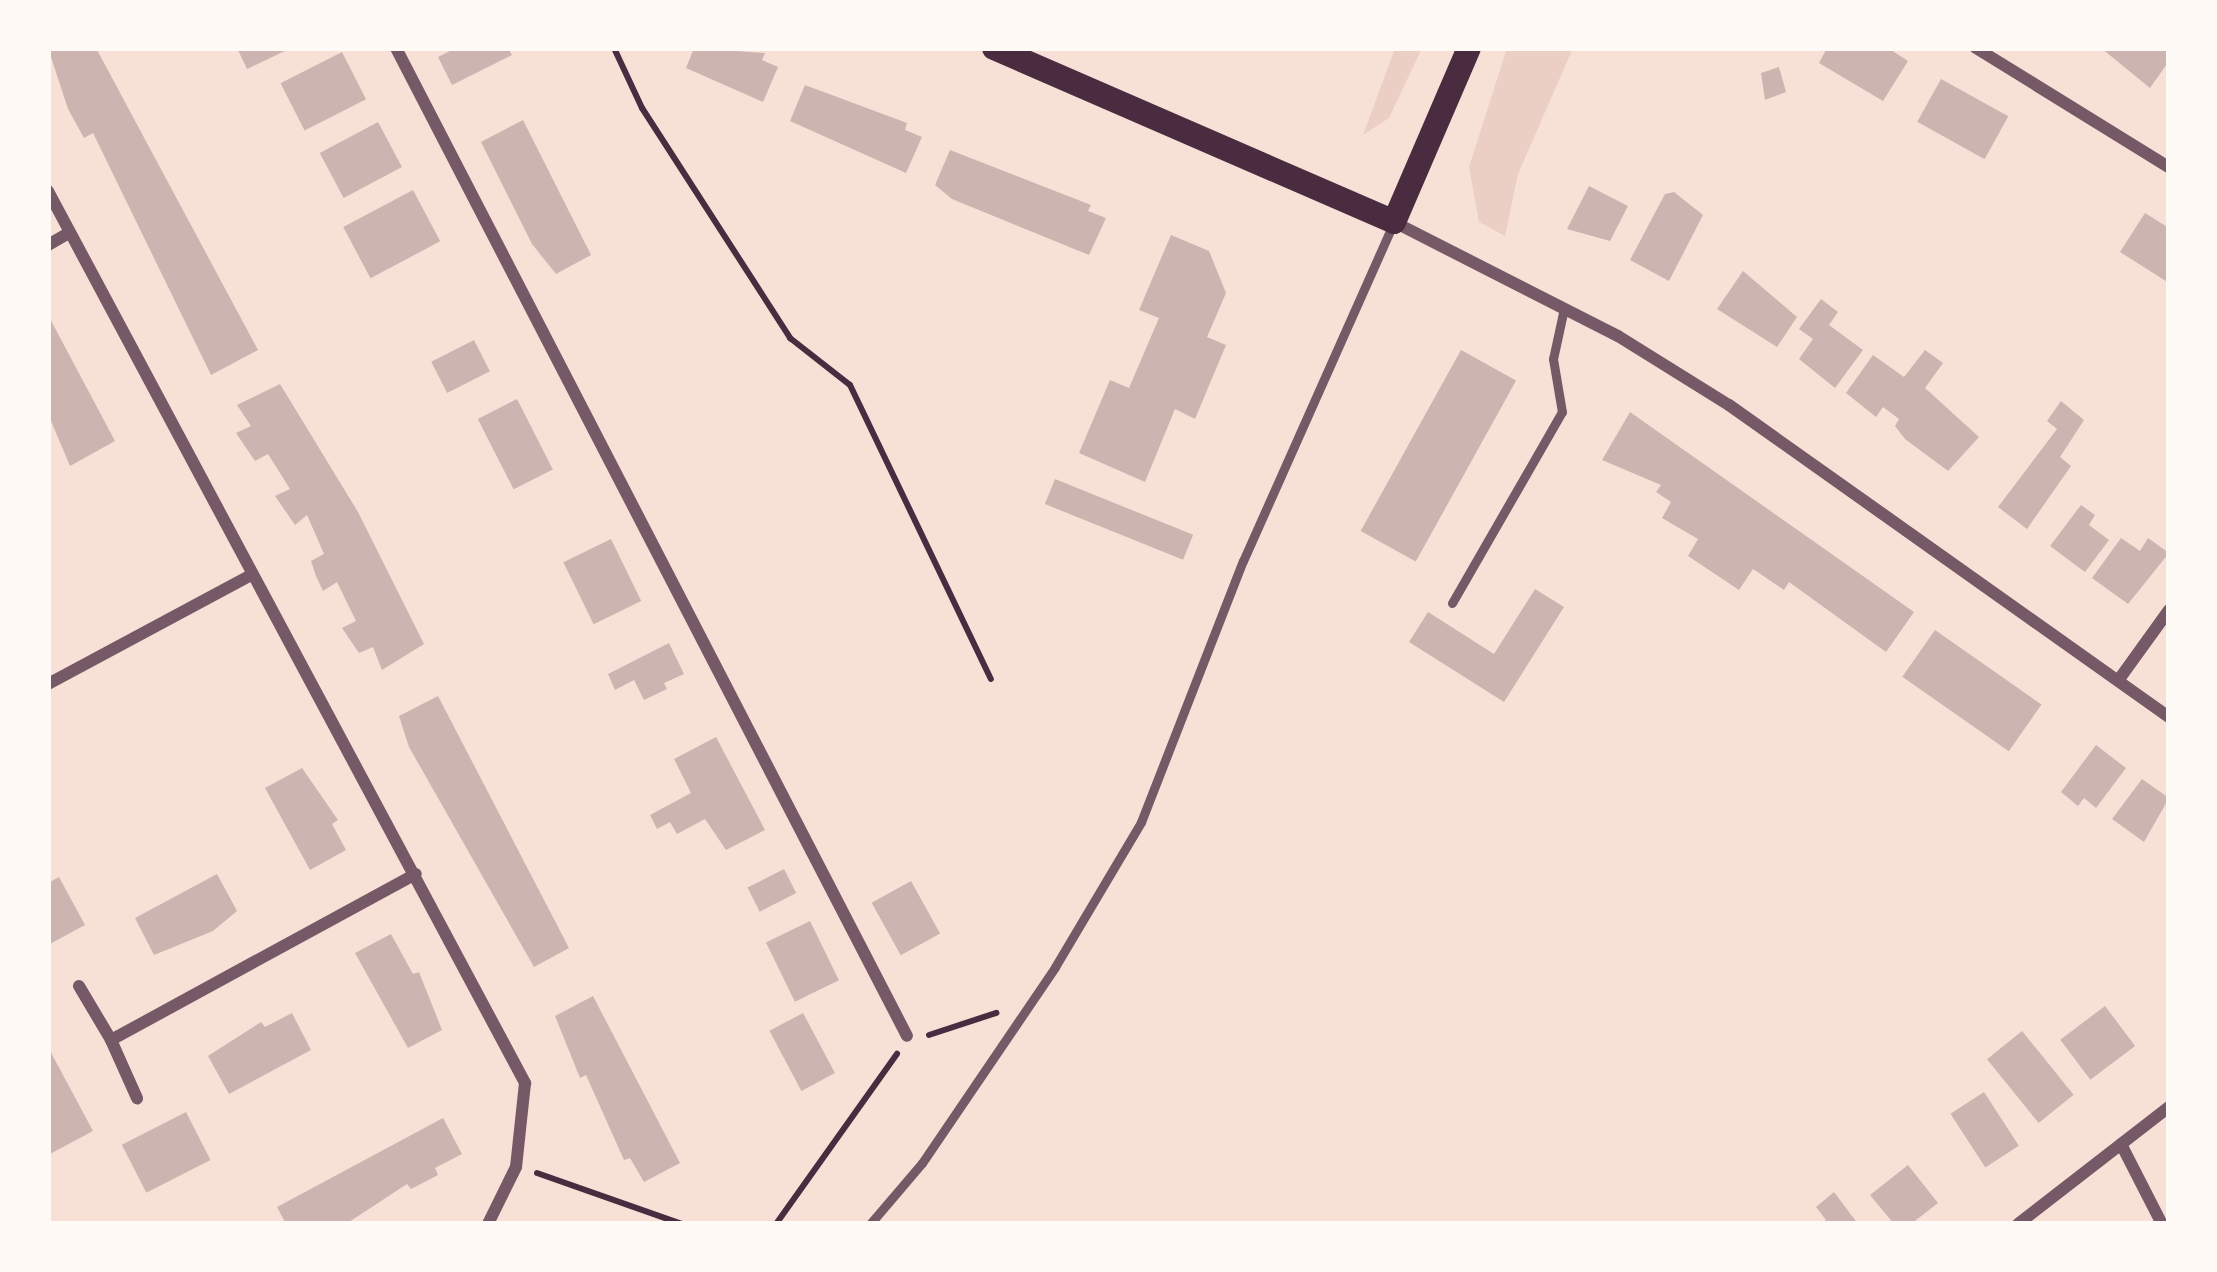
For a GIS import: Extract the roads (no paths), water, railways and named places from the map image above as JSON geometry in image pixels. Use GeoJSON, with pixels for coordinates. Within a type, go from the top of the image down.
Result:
{"type":"FeatureCollection","features":[{"type":"Feature","properties":{"kind":"main road"},"geometry":{"type":"LineString","coordinates":[[994,48],[1394,222],[1469,48]]}},
{"type":"Feature","properties":{"kind":"street"},"geometry":{"type":"LineString","coordinates":[[396,48],[907,1036]]}},
{"type":"Feature","properties":{"kind":"street"},"geometry":{"type":"LineString","coordinates":[[1976,48],[2169,167]]}},
{"type":"Feature","properties":{"kind":"street"},"geometry":{"type":"LineString","coordinates":[[48,191],[525,1083],[516,1167],[488,1224]]}},
{"type":"Feature","properties":{"kind":"street"},"geometry":{"type":"LineString","coordinates":[[1394,222],[1564,308],[1729,405],[2169,717]]}},
{"type":"Feature","properties":{"kind":"street"},"geometry":{"type":"LineString","coordinates":[[48,244],[69,233]]}},
{"type":"Feature","properties":{"kind":"street"},"geometry":{"type":"LineString","coordinates":[[48,684],[250,575]]}},
{"type":"Feature","properties":{"kind":"street"},"geometry":{"type":"LineString","coordinates":[[2120,678],[2169,610]]}},
{"type":"Feature","properties":{"kind":"street"},"geometry":{"type":"LineString","coordinates":[[111,1040],[416,874]]}},
{"type":"Feature","properties":{"kind":"street"},"geometry":{"type":"LineString","coordinates":[[79,986],[137,1097]]}},
{"type":"Feature","properties":{"kind":"street"},"geometry":{"type":"LineString","coordinates":[[2018,1224],[2169,1107]]}},
{"type":"Feature","properties":{"kind":"street"},"geometry":{"type":"LineString","coordinates":[[2121,1144],[2162,1224]]}},
{"type":"Feature","properties":{"kind":"lane"},"geometry":{"type":"LineString","coordinates":[[870,1224],[922,1162],[1033,999],[1141,822],[1243,561],[1394,222]]}},
{"type":"Feature","properties":{"kind":"lane"},"geometry":{"type":"LineString","coordinates":[[1452,602],[1562,412],[1553,359],[1564,308]]}}]}
